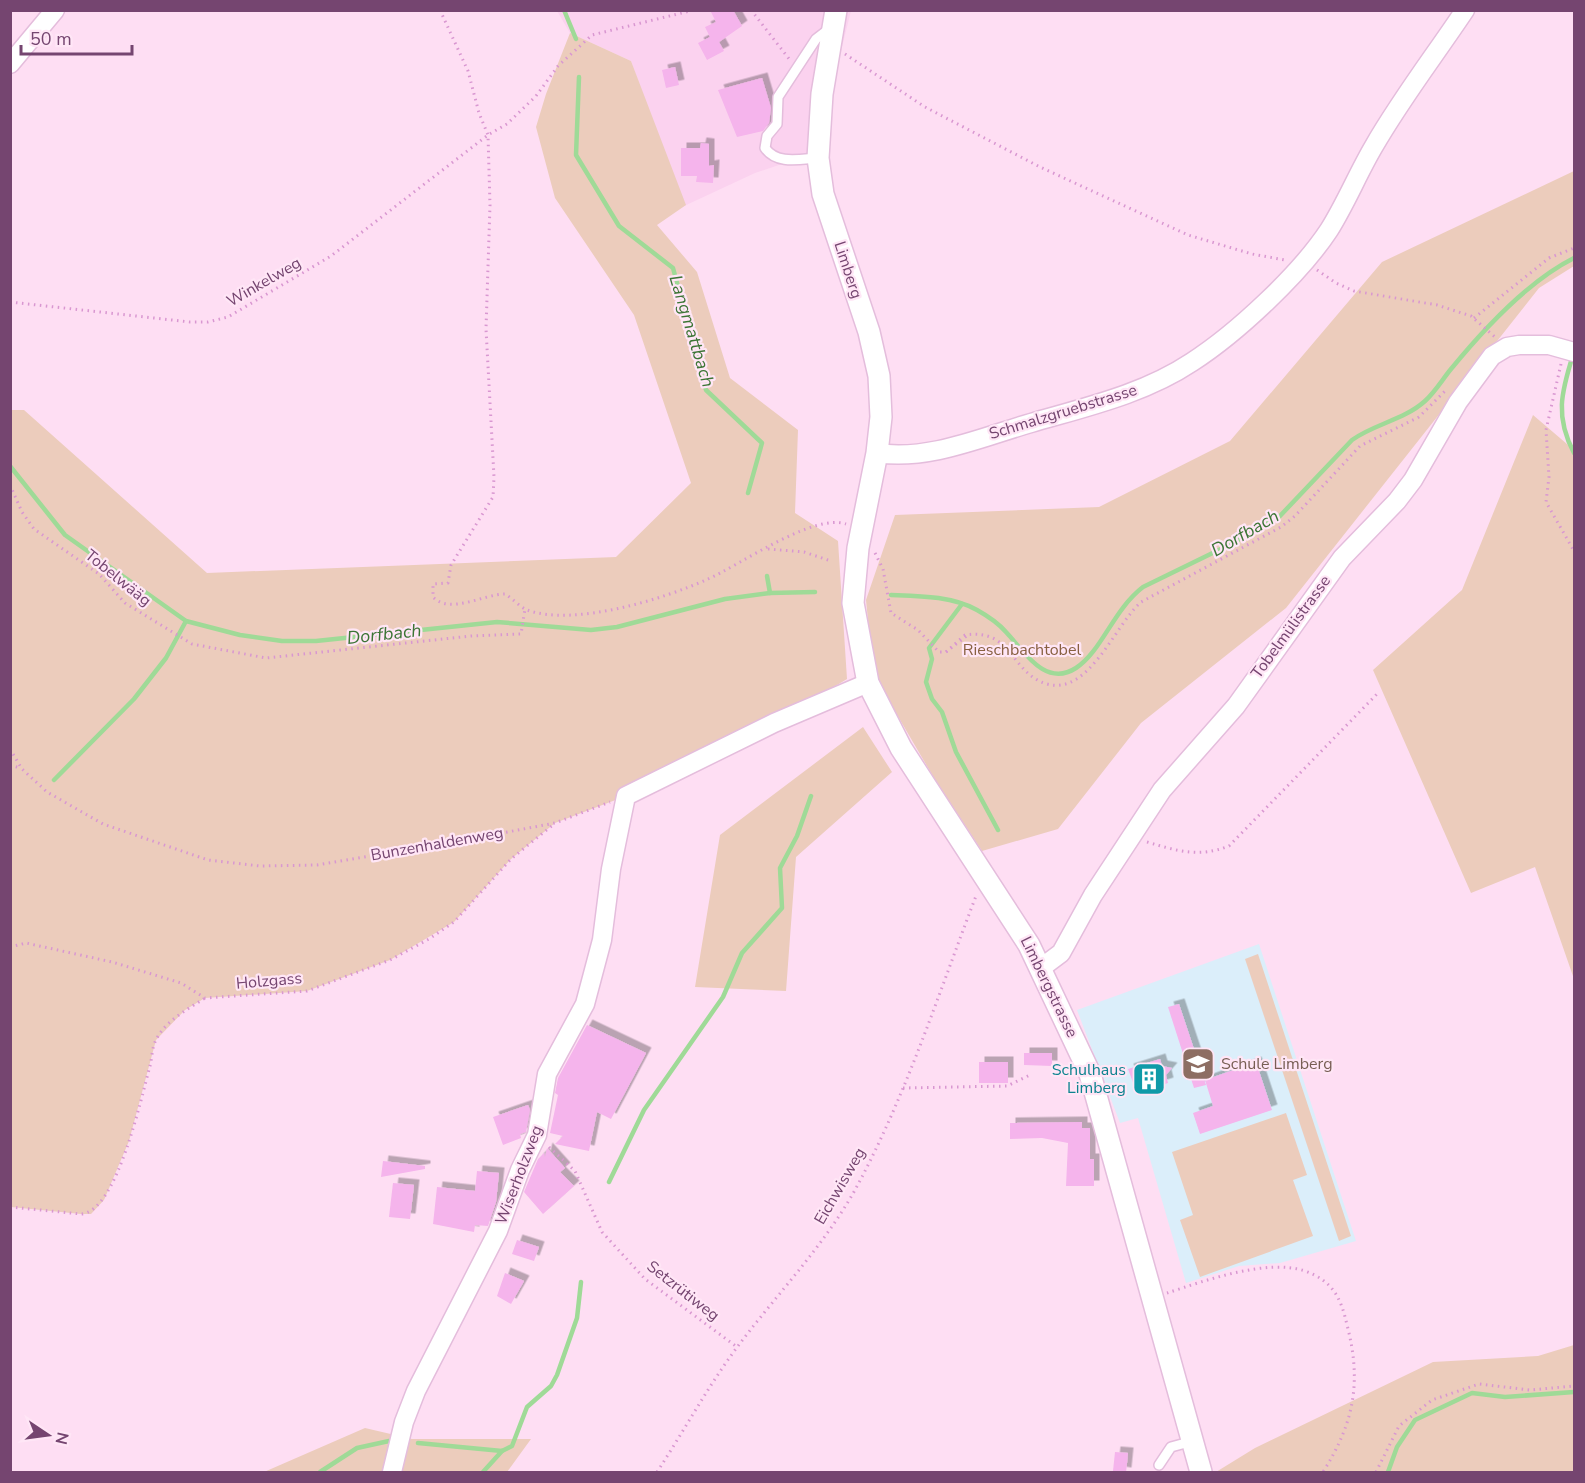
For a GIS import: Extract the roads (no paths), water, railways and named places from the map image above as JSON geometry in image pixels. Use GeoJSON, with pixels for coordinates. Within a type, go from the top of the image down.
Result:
{"type":"FeatureCollection","features":[{"type":"Feature","properties":{"kind":"street"},"geometry":{"type":"LineString","coordinates":[[10,64],[55,10]]}},
{"type":"Feature","properties":{"kind":"street","name":"Schmalzgruebstrasse"},"geometry":{"type":"LineString","coordinates":[[877,453],[900,457],[918,455],[1140,390],[1192,362],[1244,321],[1302,264],[1328,230],[1374,146],[1466,10]]}},
{"type":"Feature","properties":{"kind":"street","name":"Limberg"},"geometry":{"type":"LineString","coordinates":[[833,26],[818,158],[823,194],[869,332],[879,376],[882,417],[861,530]]}},
{"type":"Feature","properties":{"kind":"street","name":"Tobelmülistrasse"},"geometry":{"type":"LineString","coordinates":[[1041,968],[1061,953],[1093,895],[1162,790],[1236,706],[1341,558],[1402,494],[1458,402],[1492,356],[1507,347],[1520,345],[1568,350]]}},
{"type":"Feature","properties":{"kind":"street","name":"Limbergstrasse"},"geometry":{"type":"LineString","coordinates":[[861,530],[853,603],[868,683],[902,748],[992,884],[1041,968],[1090,1074],[1201,1473]]}},
{"type":"Feature","properties":{"kind":"street","name":"Wiserholzweg"},"geometry":{"type":"LineString","coordinates":[[392,1473],[404,1422],[416,1391],[492,1245],[520,1170],[537,1135],[547,1074],[585,1004],[595,971],[626,796],[774,723],[868,683]]}},
{"type":"Feature","properties":{"kind":"lane"},"geometry":{"type":"LineString","coordinates":[[818,158],[783,160],[770,156],[765,148],[767,136],[777,124],[778,97],[816,39],[833,26]]}},
{"type":"Feature","properties":{"kind":"lane"},"geometry":{"type":"LineString","coordinates":[[1159,1466],[1171,1447],[1193,1441]]}},
{"type":"Feature","properties":{"kind":"waterway","name":"Langmattbach"},"geometry":{"type":"LineString","coordinates":[[564,10],[576,39]]}},
{"type":"Feature","properties":{"kind":"waterway","name":"Langmattbach"},"geometry":{"type":"LineString","coordinates":[[579,77],[576,155],[619,226],[673,268],[706,390],[762,443],[748,493]]}},
{"type":"Feature","properties":{"kind":"waterway","name":"Dorfbach"},"geometry":{"type":"LineString","coordinates":[[891,595],[935,598],[967,605],[1000,626],[1036,665],[1055,673],[1065,673],[1076,668],[1085,661],[1124,607],[1143,587],[1229,545],[1279,517],[1352,440],[1408,413],[1425,401],[1464,354],[1508,307],[1557,267],[1574,258]]}},
{"type":"Feature","properties":{"kind":"waterway"},"geometry":{"type":"LineString","coordinates":[[1573,355],[1565,381],[1562,416],[1574,453]]}},
{"type":"Feature","properties":{"kind":"waterway","name":"Dorfbach"},"geometry":{"type":"LineString","coordinates":[[10,466],[65,535],[186,621],[240,635],[282,641],[316,641],[497,622],[591,630],[617,627],[725,599],[770,593],[815,592]]}},
{"type":"Feature","properties":{"kind":"waterway","name":"Langmattbach"},"geometry":{"type":"LineString","coordinates":[[767,576],[770,593]]}},
{"type":"Feature","properties":{"kind":"waterway"},"geometry":{"type":"LineString","coordinates":[[962,604],[929,648],[932,659],[926,682],[932,699],[942,712],[956,752],[998,830]]}},
{"type":"Feature","properties":{"kind":"waterway"},"geometry":{"type":"LineString","coordinates":[[54,780],[134,699],[166,658],[186,621]]}},
{"type":"Feature","properties":{"kind":"waterway"},"geometry":{"type":"LineString","coordinates":[[609,1182],[644,1110],[723,997],[742,953],[782,908],[780,868],[797,836],[811,796]]}},
{"type":"Feature","properties":{"kind":"waterway"},"geometry":{"type":"LineString","coordinates":[[418,1443],[502,1451],[512,1446],[527,1407],[551,1386],[557,1375],[577,1318],[581,1282]]}},
{"type":"Feature","properties":{"kind":"waterway"},"geometry":{"type":"LineString","coordinates":[[1388,1472],[1397,1447],[1415,1420],[1472,1393],[1505,1397],[1574,1392]]}},
{"type":"Feature","properties":{"kind":"waterway"},"geometry":{"type":"LineString","coordinates":[[320,1472],[357,1448],[389,1441]]}},
{"type":"Feature","properties":{"kind":"waterway"},"geometry":{"type":"LineString","coordinates":[[483,1472],[502,1451]]}},
{"type":"Feature","properties":{"kind":"place","name":"Schule Limberg"},"geometry":{"type":"Point","coordinates":[1198,1064]}},
{"type":"Feature","properties":{"kind":"place","name":"Schulhaus Limberg"},"geometry":{"type":"Point","coordinates":[1149,1079]}},
{"type":"Feature","properties":{"kind":"park label","name":"Rieschbachtobel"},"geometry":{"type":"Point","coordinates":[1022,650]}}]}
